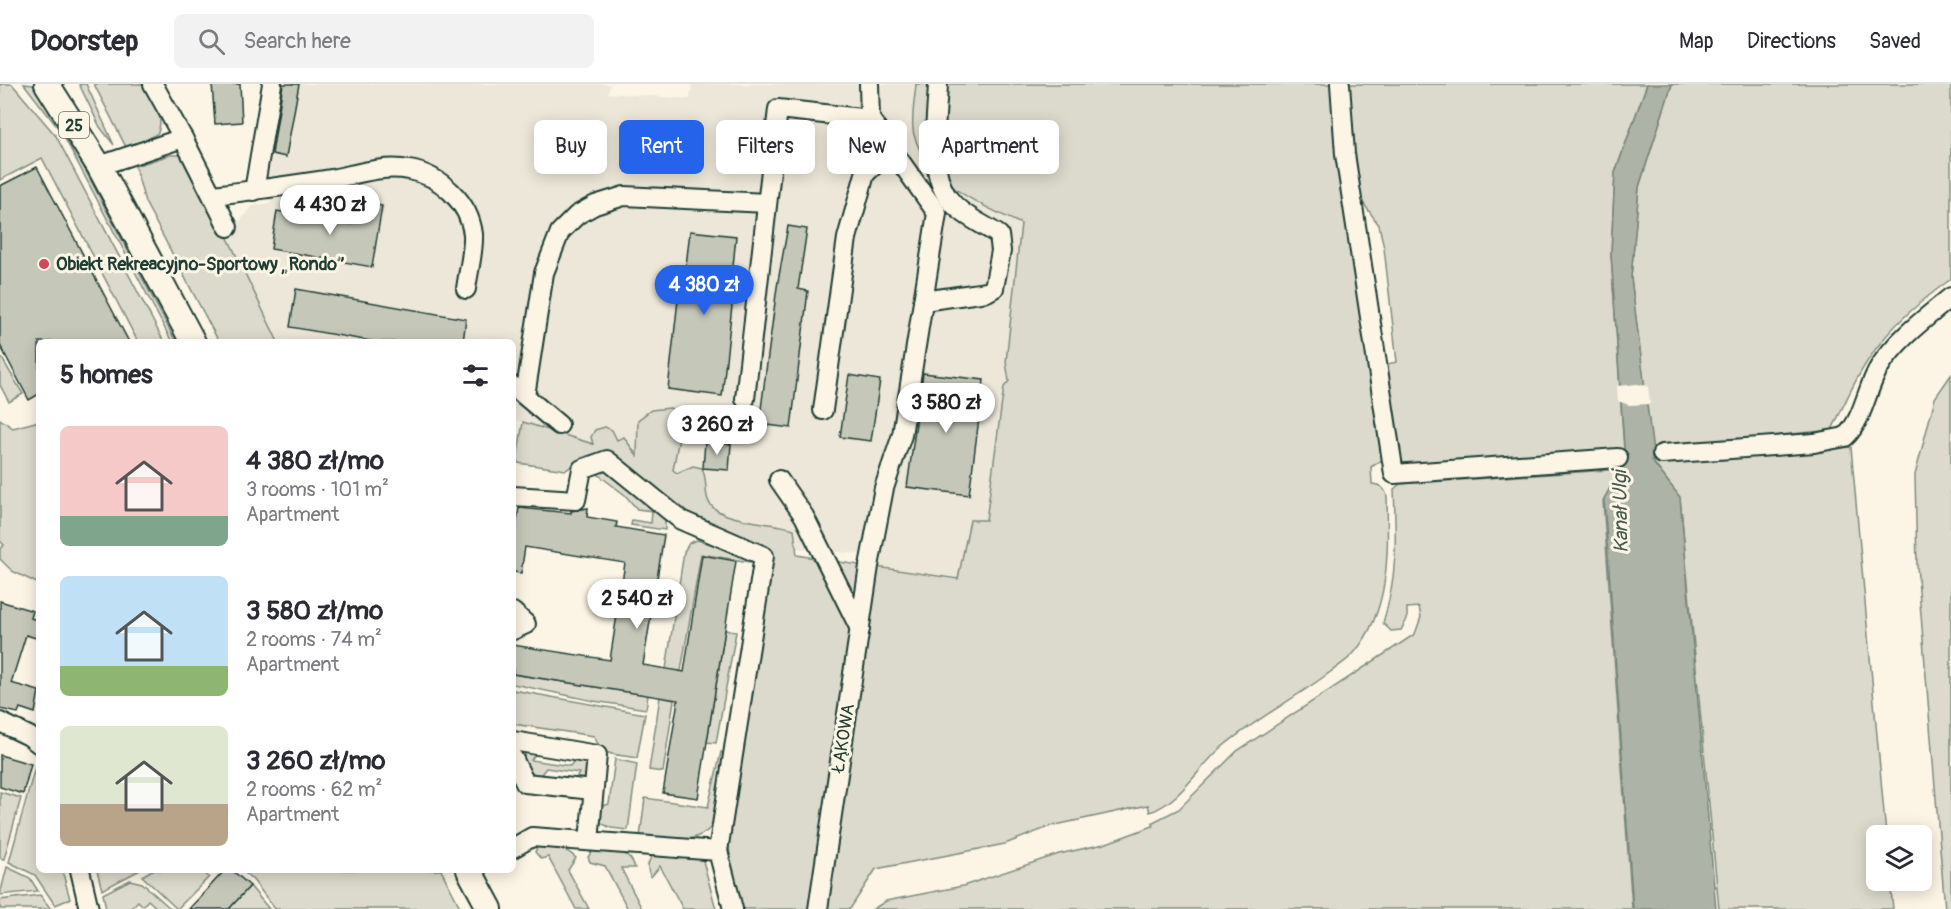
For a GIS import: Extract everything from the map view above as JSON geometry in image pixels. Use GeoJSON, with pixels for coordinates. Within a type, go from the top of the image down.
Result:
{"type":"FeatureCollection","features":[{"type":"Feature","properties":{"kind":"main road","name":"25"},"geometry":{"type":"LineString","coordinates":[[61,85],[99,166],[191,339]]}},
{"type":"Feature","properties":{"kind":"main road"},"geometry":{"type":"LineString","coordinates":[[473,873],[490,909]]}},
{"type":"Feature","properties":{"kind":"street"},"geometry":{"type":"LineString","coordinates":[[153,84],[228,227]]}},
{"type":"Feature","properties":{"kind":"street"},"geometry":{"type":"LineString","coordinates":[[254,191],[272,84]]}},
{"type":"Feature","properties":{"kind":"street"},"geometry":{"type":"LineString","coordinates":[[745,399],[778,109],[870,119],[869,84]]}},
{"type":"Feature","properties":{"kind":"street"},"geometry":{"type":"LineString","coordinates":[[923,301],[987,292],[994,288],[1001,251],[999,235],[962,211],[945,192],[935,159],[939,84]]}},
{"type":"Feature","properties":{"kind":"street"},"geometry":{"type":"LineString","coordinates":[[1340,84],[1345,154],[1394,474],[1618,458]]}},
{"type":"Feature","properties":{"kind":"street"},"geometry":{"type":"LineString","coordinates":[[99,166],[183,138]]}},
{"type":"Feature","properties":{"kind":"street"},"geometry":{"type":"LineString","coordinates":[[213,195],[254,191],[388,168],[409,169],[430,176],[450,190],[465,212],[473,234],[466,289]]}},
{"type":"Feature","properties":{"kind":"street","name":"ŁĄKOWA"},"geometry":{"type":"LineString","coordinates":[[818,909],[869,566],[884,488],[902,435],[937,213],[907,170]]}},
{"type":"Feature","properties":{"kind":"street"},"geometry":{"type":"LineString","coordinates":[[823,410],[847,238],[865,174]]}},
{"type":"Feature","properties":{"kind":"street"},"geometry":{"type":"LineString","coordinates":[[559,425],[519,391],[544,273],[560,232],[577,215],[595,205],[624,196],[767,203]]}},
{"type":"Feature","properties":{"kind":"street"},"geometry":{"type":"LineString","coordinates":[[1662,454],[1814,443],[1845,437],[1855,423],[1880,365],[1913,329],[1951,297]]}},
{"type":"Feature","properties":{"kind":"street"},"geometry":{"type":"LineString","coordinates":[[516,496],[576,500],[582,469],[606,460],[681,520],[764,556],[718,851],[733,909]]}},
{"type":"Feature","properties":{"kind":"street"},"geometry":{"type":"LineString","coordinates":[[780,480],[804,516],[861,629]]}},
{"type":"Feature","properties":{"kind":"street"},"geometry":{"type":"LineString","coordinates":[[516,615],[526,624],[516,629]]}},
{"type":"Feature","properties":{"kind":"street"},"geometry":{"type":"LineString","coordinates":[[0,722],[36,742]]}},
{"type":"Feature","properties":{"kind":"street"},"geometry":{"type":"LineString","coordinates":[[516,742],[597,755],[589,841]]}},
{"type":"Feature","properties":{"kind":"street"},"geometry":{"type":"LineString","coordinates":[[516,764],[525,783],[593,790]]}},
{"type":"Feature","properties":{"kind":"street"},"geometry":{"type":"LineString","coordinates":[[516,846],[532,837],[718,851]]}},
{"type":"Feature","properties":{"kind":"street"},"geometry":{"type":"LineString","coordinates":[[81,873],[89,909]]}},
{"type":"Feature","properties":{"kind":"shaded area"},"geometry":{"type":"Polygon","coordinates":[[[0,84],[12,84],[56,136],[162,339],[136,339],[42,158],[0,180],[0,84]]]}},
{"type":"Feature","properties":{"kind":"shaded area"},"geometry":{"type":"Polygon","coordinates":[[[24,84],[33,85],[63,128],[174,339],[170,339],[62,133],[24,84]]]}},
{"type":"Feature","properties":{"kind":"shaded area"},"geometry":{"type":"Polygon","coordinates":[[[79,84],[86,84],[114,145],[100,127],[79,84]]]}},
{"type":"Feature","properties":{"kind":"shaded area"},"geometry":{"type":"Polygon","coordinates":[[[94,84],[147,84],[160,114],[158,133],[145,141],[126,147],[94,84]]]}},
{"type":"Feature","properties":{"kind":"shaded area"},"geometry":{"type":"Polygon","coordinates":[[[299,84],[610,84],[608,93],[690,99],[692,84],[916,84],[913,133],[919,142],[919,174],[942,174],[952,189],[1021,224],[1006,362],[1009,381],[1004,388],[986,521],[970,521],[958,579],[859,565],[860,554],[762,545],[614,451],[516,420],[516,339],[254,339],[206,206],[228,227],[239,222],[253,206],[270,203],[267,184],[272,154],[288,157],[299,84]]]}},
{"type":"Feature","properties":{"kind":"shaded area"},"geometry":{"type":"Polygon","coordinates":[[[916,84],[1332,84],[1384,459],[1371,467],[1372,484],[1382,488],[1387,497],[1385,579],[1375,618],[1354,653],[1316,683],[1260,719],[1221,748],[1180,793],[1161,807],[1150,812],[1148,805],[1051,826],[1005,844],[876,869],[850,909],[825,909],[877,567],[958,579],[970,520],[986,520],[1004,387],[1009,381],[1006,362],[1021,224],[973,200],[937,174],[1059,174],[1059,120],[919,120],[919,147],[914,135],[916,84]]]}},
{"type":"Feature","properties":{"kind":"shaded area"},"geometry":{"type":"Polygon","coordinates":[[[1345,84],[1647,84],[1615,173],[1611,254],[1624,450],[1405,464],[1397,458],[1382,365],[1397,362],[1384,248],[1379,225],[1356,193],[1345,84]]]}},
{"type":"Feature","properties":{"kind":"shaded area"},"geometry":{"type":"Polygon","coordinates":[[[1672,84],[1951,84],[1951,279],[1914,308],[1874,351],[1848,395],[1832,430],[1652,448],[1631,278],[1639,187],[1672,84]]]}},
{"type":"Feature","properties":{"kind":"shaded area"},"geometry":{"type":"Polygon","coordinates":[[[170,155],[188,155],[277,339],[217,339],[145,202],[135,166],[170,155]]]}},
{"type":"Feature","properties":{"kind":"shaded area"},"geometry":{"type":"Polygon","coordinates":[[[0,355],[23,394],[9,402],[0,385],[0,355]]]}},
{"type":"Feature","properties":{"kind":"shaded area"},"geometry":{"type":"Polygon","coordinates":[[[1951,375],[1951,909],[1945,909],[1917,566],[1915,475],[1935,398],[1951,375]]]}},
{"type":"Feature","properties":{"kind":"shaded area"},"geometry":{"type":"Polygon","coordinates":[[[670,408],[681,414],[681,427],[673,470],[677,473],[693,466],[702,468],[708,500],[713,507],[733,517],[794,529],[797,555],[859,565],[810,909],[741,909],[731,866],[728,835],[772,565],[696,525],[604,453],[588,456],[566,470],[518,463],[523,422],[593,444],[591,437],[595,430],[605,427],[612,430],[617,440],[624,437],[637,456],[638,420],[651,410],[670,408]]]}},
{"type":"Feature","properties":{"kind":"shaded area"},"geometry":{"type":"Polygon","coordinates":[[[0,419],[13,428],[36,422],[36,583],[12,571],[0,559],[0,549],[4,545],[0,541],[0,419]]]}},
{"type":"Feature","properties":{"kind":"shaded area"},"geometry":{"type":"Polygon","coordinates":[[[1851,447],[1885,825],[1866,825],[1866,891],[1891,891],[1893,909],[1719,909],[1680,498],[1651,459],[1662,464],[1851,447]]]}},
{"type":"Feature","properties":{"kind":"shaded area"},"geometry":{"type":"Polygon","coordinates":[[[1625,461],[1603,501],[1632,909],[873,909],[886,901],[963,886],[1059,854],[1104,844],[1153,826],[1153,822],[1179,809],[1237,751],[1415,634],[1421,617],[1419,607],[1407,608],[1407,619],[1401,630],[1391,631],[1383,623],[1394,573],[1394,489],[1400,484],[1608,470],[1617,468],[1625,461]]]}},
{"type":"Feature","properties":{"kind":"shaded area"},"geometry":{"type":"Polygon","coordinates":[[[606,468],[665,518],[665,530],[631,525],[632,520],[651,523],[652,511],[637,509],[625,495],[596,473],[606,468]]]}},
{"type":"Feature","properties":{"kind":"shaded area"},"geometry":{"type":"Polygon","coordinates":[[[697,540],[745,554],[750,562],[701,554],[681,671],[666,669],[684,552],[689,543],[697,540]]]}},
{"type":"Feature","properties":{"kind":"shaded area"},"geometry":{"type":"Polygon","coordinates":[[[725,630],[736,632],[716,743],[707,742],[725,630]]]}},
{"type":"Feature","properties":{"kind":"shaded area"},"geometry":{"type":"Polygon","coordinates":[[[516,674],[648,695],[646,709],[516,685],[516,674]]]}},
{"type":"Feature","properties":{"kind":"shaded area"},"geometry":{"type":"Polygon","coordinates":[[[516,691],[645,714],[637,758],[606,752],[594,736],[516,724],[516,691]]]}},
{"type":"Feature","properties":{"kind":"shaded area"},"geometry":{"type":"Polygon","coordinates":[[[660,697],[674,700],[663,772],[649,770],[660,697]]]}},
{"type":"Feature","properties":{"kind":"shaded area"},"geometry":{"type":"Polygon","coordinates":[[[538,750],[531,760],[570,766],[578,756],[589,762],[587,778],[573,783],[579,773],[546,768],[538,778],[531,776],[522,759],[527,751],[538,750]]]}},
{"type":"Feature","properties":{"kind":"shaded area"},"geometry":{"type":"Polygon","coordinates":[[[721,752],[726,753],[713,825],[706,832],[689,839],[640,837],[645,798],[708,807],[721,752]]]}},
{"type":"Feature","properties":{"kind":"shaded area"},"geometry":{"type":"Polygon","coordinates":[[[615,759],[637,764],[628,830],[611,828],[597,821],[598,808],[609,804],[615,759]]]}},
{"type":"Feature","properties":{"kind":"shaded area"},"geometry":{"type":"Polygon","coordinates":[[[35,767],[36,873],[63,873],[70,899],[55,905],[35,875],[9,862],[35,767]]]}},
{"type":"Feature","properties":{"kind":"shaded area"},"geometry":{"type":"Polygon","coordinates":[[[0,792],[21,798],[4,859],[0,858],[0,792]]]}},
{"type":"Feature","properties":{"kind":"shaded area"},"geometry":{"type":"Polygon","coordinates":[[[538,846],[563,849],[576,858],[568,870],[589,909],[576,909],[548,857],[541,859],[535,852],[538,846]]]}},
{"type":"Feature","properties":{"kind":"shaded area"},"geometry":{"type":"Polygon","coordinates":[[[593,850],[619,852],[629,857],[635,868],[621,868],[642,909],[628,909],[605,866],[590,862],[588,857],[593,850]]]}},
{"type":"Feature","properties":{"kind":"shaded area"},"geometry":{"type":"Polygon","coordinates":[[[654,854],[702,857],[716,909],[683,909],[660,866],[651,877],[648,865],[654,854]]]}},
{"type":"Feature","properties":{"kind":"shaded area"},"geometry":{"type":"Polygon","coordinates":[[[7,867],[30,878],[38,891],[0,895],[7,867]]]}},
{"type":"Feature","properties":{"kind":"shaded area"},"geometry":{"type":"Polygon","coordinates":[[[98,873],[134,873],[102,890],[98,873]]]}},
{"type":"Feature","properties":{"kind":"shaded area"},"geometry":{"type":"Polygon","coordinates":[[[147,873],[204,873],[209,877],[177,909],[142,876],[147,873]]]}},
{"type":"Feature","properties":{"kind":"shaded area"},"geometry":{"type":"Polygon","coordinates":[[[245,873],[443,873],[461,909],[275,909],[245,873]]]}},
{"type":"Feature","properties":{"kind":"shaded area"},"geometry":{"type":"Polygon","coordinates":[[[130,880],[142,883],[171,909],[158,909],[148,900],[143,906],[138,901],[130,909],[106,909],[103,894],[130,880]]]}},
{"type":"Feature","properties":{"kind":"shaded area"},"geometry":{"type":"Polygon","coordinates":[[[250,886],[269,909],[229,909],[250,886]]]}},
{"type":"Feature","properties":{"kind":"shaded area"},"geometry":{"type":"Polygon","coordinates":[[[40,895],[51,909],[0,909],[0,900],[40,895]]]}},
{"type":"Feature","properties":{"kind":"water","name":"Kanał Ulgi"},"geometry":{"type":"Polygon","coordinates":[[[1647,84],[1672,84],[1639,187],[1631,278],[1654,460],[1651,460],[1680,497],[1716,909],[1633,909],[1604,499],[1625,461],[1611,254],[1615,173],[1647,84]]]}},
{"type":"Feature","properties":{"kind":"pier"},"geometry":{"type":"Polygon","coordinates":[[[1637,384],[1648,386],[1650,404],[1629,405],[1618,401],[1617,386],[1637,384]]]}},
{"type":"Feature","properties":{"kind":"building"},"geometry":{"type":"Polygon","coordinates":[[[212,84],[240,84],[242,122],[215,124],[212,84]]]}},
{"type":"Feature","properties":{"kind":"building"},"geometry":{"type":"Polygon","coordinates":[[[283,84],[299,84],[286,157],[272,154],[283,84]]]}},
{"type":"Feature","properties":{"kind":"building","name":"Obiekt Rekreacyjno-Sportowy „Rondo”"},"geometry":{"type":"Polygon","coordinates":[[[37,167],[127,339],[36,339],[36,396],[29,400],[0,345],[0,186],[37,167]]]}},
{"type":"Feature","properties":{"kind":"building"},"geometry":{"type":"Polygon","coordinates":[[[355,201],[382,206],[372,267],[271,249],[277,211],[351,224],[355,201]]]}},
{"type":"Feature","properties":{"kind":"building"},"geometry":{"type":"Polygon","coordinates":[[[788,226],[807,229],[798,289],[808,291],[791,428],[759,424],[777,287],[788,226]]]}},
{"type":"Feature","properties":{"kind":"building"},"geometry":{"type":"Polygon","coordinates":[[[690,231],[736,236],[730,297],[733,297],[722,396],[668,389],[679,291],[683,292],[690,231]]]}},
{"type":"Feature","properties":{"kind":"building"},"geometry":{"type":"Polygon","coordinates":[[[296,289],[466,319],[463,339],[359,339],[290,327],[296,289]]]}},
{"type":"Feature","properties":{"kind":"building"},"geometry":{"type":"Polygon","coordinates":[[[923,373],[984,380],[969,495],[907,487],[923,373]]]}},
{"type":"Feature","properties":{"kind":"building"},"geometry":{"type":"Polygon","coordinates":[[[849,375],[880,380],[871,441],[840,437],[849,375]]]}},
{"type":"Feature","properties":{"kind":"building"},"geometry":{"type":"Polygon","coordinates":[[[705,442],[731,444],[729,470],[703,468],[705,442]]]}},
{"type":"Feature","properties":{"kind":"building"},"geometry":{"type":"Polygon","coordinates":[[[519,508],[571,513],[571,511],[588,508],[587,517],[617,522],[616,527],[664,535],[643,665],[684,672],[702,555],[736,561],[698,798],[663,793],[678,700],[516,674],[516,645],[610,660],[625,563],[525,547],[521,573],[516,572],[516,526],[519,508]]]}},
{"type":"Feature","properties":{"kind":"building"},"geometry":{"type":"Polygon","coordinates":[[[0,601],[33,611],[31,618],[36,620],[36,638],[26,635],[11,683],[36,690],[36,708],[35,713],[20,708],[18,713],[0,709],[0,601]]]}},
{"type":"Feature","properties":{"kind":"building"},"geometry":{"type":"Polygon","coordinates":[[[0,755],[31,764],[23,794],[0,787],[0,755]]]}},
{"type":"Feature","properties":{"kind":"building"},"geometry":{"type":"Polygon","coordinates":[[[222,873],[235,873],[250,886],[229,909],[189,909],[222,873]]]}},
{"type":"Feature","properties":{"kind":"place","name":"Obiekt Rekreacyjno-Sportowy „Rondo”"},"geometry":{"type":"Point","coordinates":[44,264]}}]}
